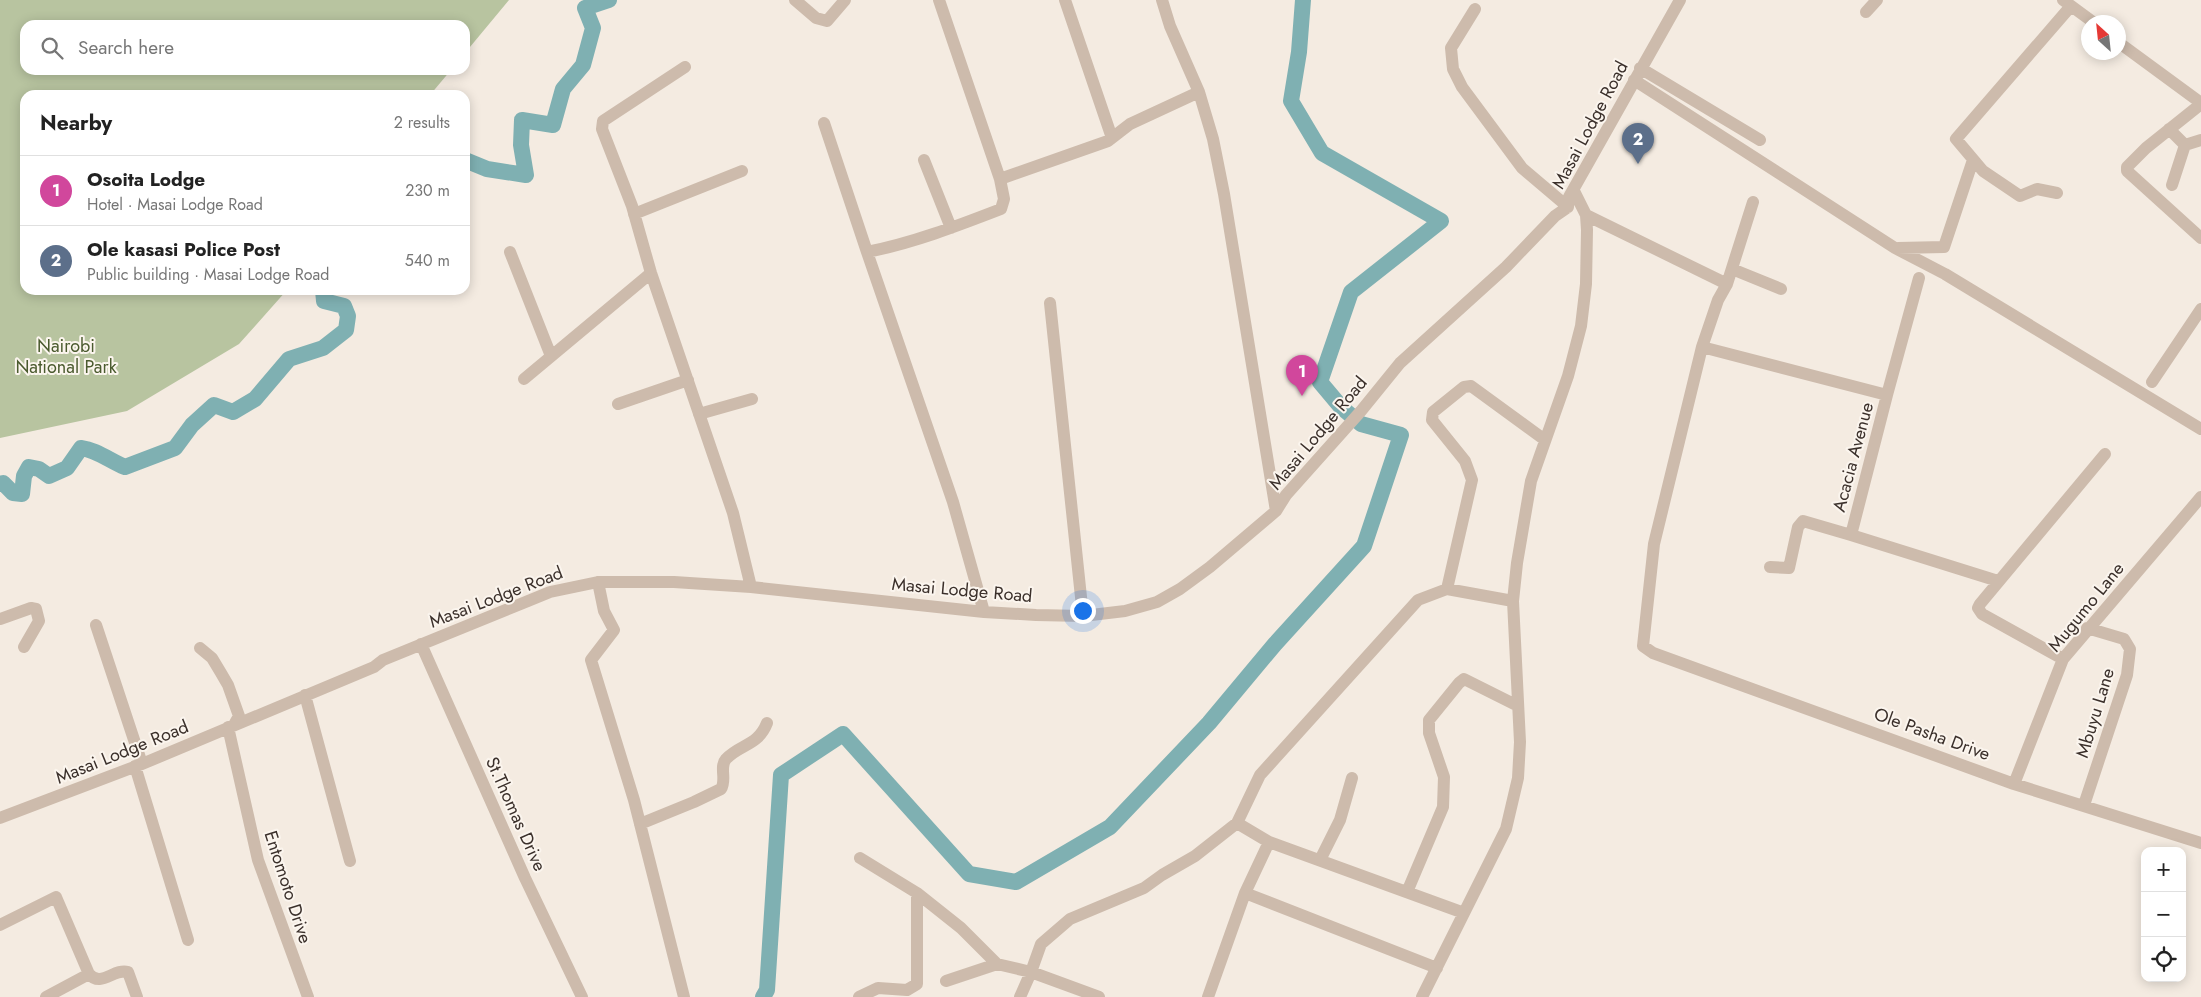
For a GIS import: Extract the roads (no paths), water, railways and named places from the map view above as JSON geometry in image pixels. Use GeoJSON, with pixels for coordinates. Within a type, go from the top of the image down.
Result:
{"type":"FeatureCollection","features":[{"type":"Feature","properties":{"kind":"street"},"geometry":{"type":"LineString","coordinates":[[795,0],[816,18],[827,21],[845,0]]}},
{"type":"Feature","properties":{"kind":"street"},"geometry":{"type":"LineString","coordinates":[[867,252],[893,247],[1001,209],[1004,199],[1000,179],[939,0]]}},
{"type":"Feature","properties":{"kind":"street"},"geometry":{"type":"LineString","coordinates":[[1065,0],[1112,138]]}},
{"type":"Feature","properties":{"kind":"street"},"geometry":{"type":"LineString","coordinates":[[1162,0],[1170,26],[1198,92],[1213,139],[1224,194],[1276,511]]}},
{"type":"Feature","properties":{"kind":"street","name":"Masai Lodge Road"},"geometry":{"type":"LineString","coordinates":[[0,818],[138,765],[374,667],[383,660],[421,644],[550,592],[598,582],[674,582],[751,587],[984,612],[1083,616],[1125,611],[1157,602],[1180,589],[1210,567],[1276,511],[1286,495],[1361,411],[1400,363],[1506,268],[1555,216],[1568,207],[1569,197],[1680,0]]}},
{"type":"Feature","properties":{"kind":"street"},"geometry":{"type":"LineString","coordinates":[[1866,12],[1877,0]]}},
{"type":"Feature","properties":{"kind":"street"},"geometry":{"type":"LineString","coordinates":[[2057,193],[2037,189],[2020,196],[1983,171],[1956,139],[2067,3],[2083,15]]}},
{"type":"Feature","properties":{"kind":"street"},"geometry":{"type":"LineString","coordinates":[[1476,9],[1451,48],[1453,69],[1462,88],[1522,168],[1568,207]]}},
{"type":"Feature","properties":{"kind":"street"},"geometry":{"type":"LineString","coordinates":[[2126,48],[2201,104],[2129,162],[2127,171],[2201,238]]}},
{"type":"Feature","properties":{"kind":"street"},"geometry":{"type":"LineString","coordinates":[[685,67],[603,121],[602,129],[634,214],[651,273],[733,513],[751,587]]}},
{"type":"Feature","properties":{"kind":"street"},"geometry":{"type":"LineString","coordinates":[[1640,68],[1760,140]]}},
{"type":"Feature","properties":{"kind":"street"},"geometry":{"type":"LineString","coordinates":[[1634,80],[1895,248],[1945,274],[2201,429]]}},
{"type":"Feature","properties":{"kind":"street"},"geometry":{"type":"LineString","coordinates":[[1000,179],[1112,138],[1138,120],[1198,92]]}},
{"type":"Feature","properties":{"kind":"street"},"geometry":{"type":"LineString","coordinates":[[824,122],[953,502],[984,612]]}},
{"type":"Feature","properties":{"kind":"street"},"geometry":{"type":"LineString","coordinates":[[2169,129],[2185,145]]}},
{"type":"Feature","properties":{"kind":"street"},"geometry":{"type":"LineString","coordinates":[[2185,145],[2201,140]]}},
{"type":"Feature","properties":{"kind":"street"},"geometry":{"type":"LineString","coordinates":[[2172,185],[2185,145]]}},
{"type":"Feature","properties":{"kind":"street"},"geometry":{"type":"LineString","coordinates":[[924,160],[950,228]]}},
{"type":"Feature","properties":{"kind":"street"},"geometry":{"type":"LineString","coordinates":[[1895,248],[1944,247],[1973,160]]}},
{"type":"Feature","properties":{"kind":"street"},"geometry":{"type":"LineString","coordinates":[[634,214],[742,171]]}},
{"type":"Feature","properties":{"kind":"street"},"geometry":{"type":"LineString","coordinates":[[1422,997],[1506,829],[1512,808],[1519,769],[1520,742],[1514,601],[1520,536],[1531,481],[1568,376],[1581,326],[1586,284],[1586,215],[1574,191]]}},
{"type":"Feature","properties":{"kind":"street"},"geometry":{"type":"LineString","coordinates":[[1702,347],[1718,300],[1727,284],[1753,202]]}},
{"type":"Feature","properties":{"kind":"street"},"geometry":{"type":"LineString","coordinates":[[1586,215],[1727,284]]}},
{"type":"Feature","properties":{"kind":"street"},"geometry":{"type":"LineString","coordinates":[[510,252],[551,356]]}},
{"type":"Feature","properties":{"kind":"street"},"geometry":{"type":"LineString","coordinates":[[1732,269],[1781,289]]}},
{"type":"Feature","properties":{"kind":"street"},"geometry":{"type":"LineString","coordinates":[[524,379],[651,273]]}},
{"type":"Feature","properties":{"kind":"street"},"geometry":{"type":"LineString","coordinates":[[1887,395],[1919,278]]}},
{"type":"Feature","properties":{"kind":"street"},"geometry":{"type":"LineString","coordinates":[[1050,303],[1083,616]]}},
{"type":"Feature","properties":{"kind":"street"},"geometry":{"type":"LineString","coordinates":[[2152,382],[2201,309]]}},
{"type":"Feature","properties":{"kind":"street","name":"Acacia Avenue"},"geometry":{"type":"LineString","coordinates":[[1702,347],[1887,395],[1851,534],[1998,581]]}},
{"type":"Feature","properties":{"kind":"street","name":"Ole Pasha Drive"},"geometry":{"type":"LineString","coordinates":[[1702,347],[1654,544],[1643,646],[1653,653],[2014,784],[2201,843]]}},
{"type":"Feature","properties":{"kind":"street"},"geometry":{"type":"LineString","coordinates":[[618,404],[688,380]]}},
{"type":"Feature","properties":{"kind":"street"},"geometry":{"type":"LineString","coordinates":[[1447,589],[1472,480],[1465,461],[1432,420],[1433,412],[1464,387],[1471,386],[1545,440]]}},
{"type":"Feature","properties":{"kind":"street"},"geometry":{"type":"LineString","coordinates":[[699,414],[752,399]]}},
{"type":"Feature","properties":{"kind":"street"},"geometry":{"type":"LineString","coordinates":[[2063,659],[1982,614],[1978,608],[1998,581],[2105,454]]}},
{"type":"Feature","properties":{"kind":"street","name":"Mugumo Lane"},"geometry":{"type":"LineString","coordinates":[[2014,784],[2063,659],[2087,628],[2201,497]]}},
{"type":"Feature","properties":{"kind":"street"},"geometry":{"type":"LineString","coordinates":[[1770,567],[1789,568],[1798,527],[1803,521],[1851,534]]}},
{"type":"Feature","properties":{"kind":"street"},"geometry":{"type":"LineString","coordinates":[[598,582],[604,611],[614,630],[591,660],[640,824],[684,997]]}},
{"type":"Feature","properties":{"kind":"street"},"geometry":{"type":"LineString","coordinates":[[1020,997],[1041,944],[1070,919],[1144,888],[1162,874],[1195,856],[1237,823],[1260,775],[1418,600],[1447,589],[1514,601]]}},
{"type":"Feature","properties":{"kind":"street"},"geometry":{"type":"LineString","coordinates":[[0,619],[31,608],[36,609],[39,621],[24,647]]}},
{"type":"Feature","properties":{"kind":"street"},"geometry":{"type":"LineString","coordinates":[[96,625],[188,940]]}},
{"type":"Feature","properties":{"kind":"street","name":"Mbuyu Lane"},"geometry":{"type":"LineString","coordinates":[[2084,805],[2127,675],[2130,649],[2124,639],[2087,628]]}},
{"type":"Feature","properties":{"kind":"street","name":"St.Thomas Drive"},"geometry":{"type":"LineString","coordinates":[[421,644],[525,878],[582,997]]}},
{"type":"Feature","properties":{"kind":"street","name":"Entomoto Drive"},"geometry":{"type":"LineString","coordinates":[[200,648],[212,658],[228,685],[239,716],[231,726],[258,860],[308,997]]}},
{"type":"Feature","properties":{"kind":"street"},"geometry":{"type":"LineString","coordinates":[[1407,892],[1444,807],[1444,777],[1429,733],[1429,720],[1459,683],[1464,680],[1518,706]]}},
{"type":"Feature","properties":{"kind":"street"},"geometry":{"type":"LineString","coordinates":[[306,695],[350,862]]}},
{"type":"Feature","properties":{"kind":"street"},"geometry":{"type":"LineString","coordinates":[[640,824],[721,789],[724,785],[723,766],[727,758],[757,740],[764,732],[766,724]]}},
{"type":"Feature","properties":{"kind":"street"},"geometry":{"type":"LineString","coordinates":[[1320,860],[1340,820],[1352,778]]}},
{"type":"Feature","properties":{"kind":"street"},"geometry":{"type":"LineString","coordinates":[[1237,823],[1270,842],[1464,913]]}},
{"type":"Feature","properties":{"kind":"street"},"geometry":{"type":"LineString","coordinates":[[1208,997],[1244,893],[1270,842]]}},
{"type":"Feature","properties":{"kind":"street"},"geometry":{"type":"LineString","coordinates":[[860,858],[916,892],[961,928],[997,964]]}},
{"type":"Feature","properties":{"kind":"street"},"geometry":{"type":"LineString","coordinates":[[859,997],[878,988],[906,994],[917,984],[916,892]]}},
{"type":"Feature","properties":{"kind":"street"},"geometry":{"type":"LineString","coordinates":[[1244,893],[1436,968]]}},
{"type":"Feature","properties":{"kind":"street"},"geometry":{"type":"LineString","coordinates":[[0,925],[56,897],[92,978],[102,980],[124,970],[128,972],[137,997]]}},
{"type":"Feature","properties":{"kind":"street"},"geometry":{"type":"LineString","coordinates":[[946,981],[997,964],[1031,972],[1099,997]]}},
{"type":"Feature","properties":{"kind":"street"},"geometry":{"type":"LineString","coordinates":[[46,997],[89,974]]}},
{"type":"Feature","properties":{"kind":"waterway"},"geometry":{"type":"LineString","coordinates":[[470,162],[487,169],[526,175],[521,145],[522,120],[553,125],[563,89],[583,65],[593,28],[585,8],[609,0]]}},
{"type":"Feature","properties":{"kind":"waterway"},"geometry":{"type":"LineString","coordinates":[[763,997],[767,990],[781,775],[843,734],[969,874],[1016,882],[1110,827],[1209,723],[1275,644],[1364,546],[1401,435],[1361,424],[1341,407],[1320,382],[1351,292],[1441,221],[1322,153],[1291,101],[1299,52],[1303,0]]}},
{"type":"Feature","properties":{"kind":"waterway"},"geometry":{"type":"LineString","coordinates":[[0,484],[3,483],[13,493],[22,494],[24,476],[29,467],[39,469],[49,476],[67,468],[81,448],[98,453],[125,467],[175,448],[192,425],[214,405],[233,412],[255,399],[289,359],[323,348],[346,330],[348,316],[344,306],[324,301],[323,295]]}},
{"type":"Feature","properties":{"kind":"place","name":"Ole kasasi Police Post"},"geometry":{"type":"Point","coordinates":[1638,164]}},
{"type":"Feature","properties":{"kind":"place","name":"Osoita Lodge"},"geometry":{"type":"Point","coordinates":[1302,396]}},
{"type":"Feature","properties":{"kind":"park label","name":"Nairobi National Park"},"geometry":{"type":"Point","coordinates":[66,356]}}]}
